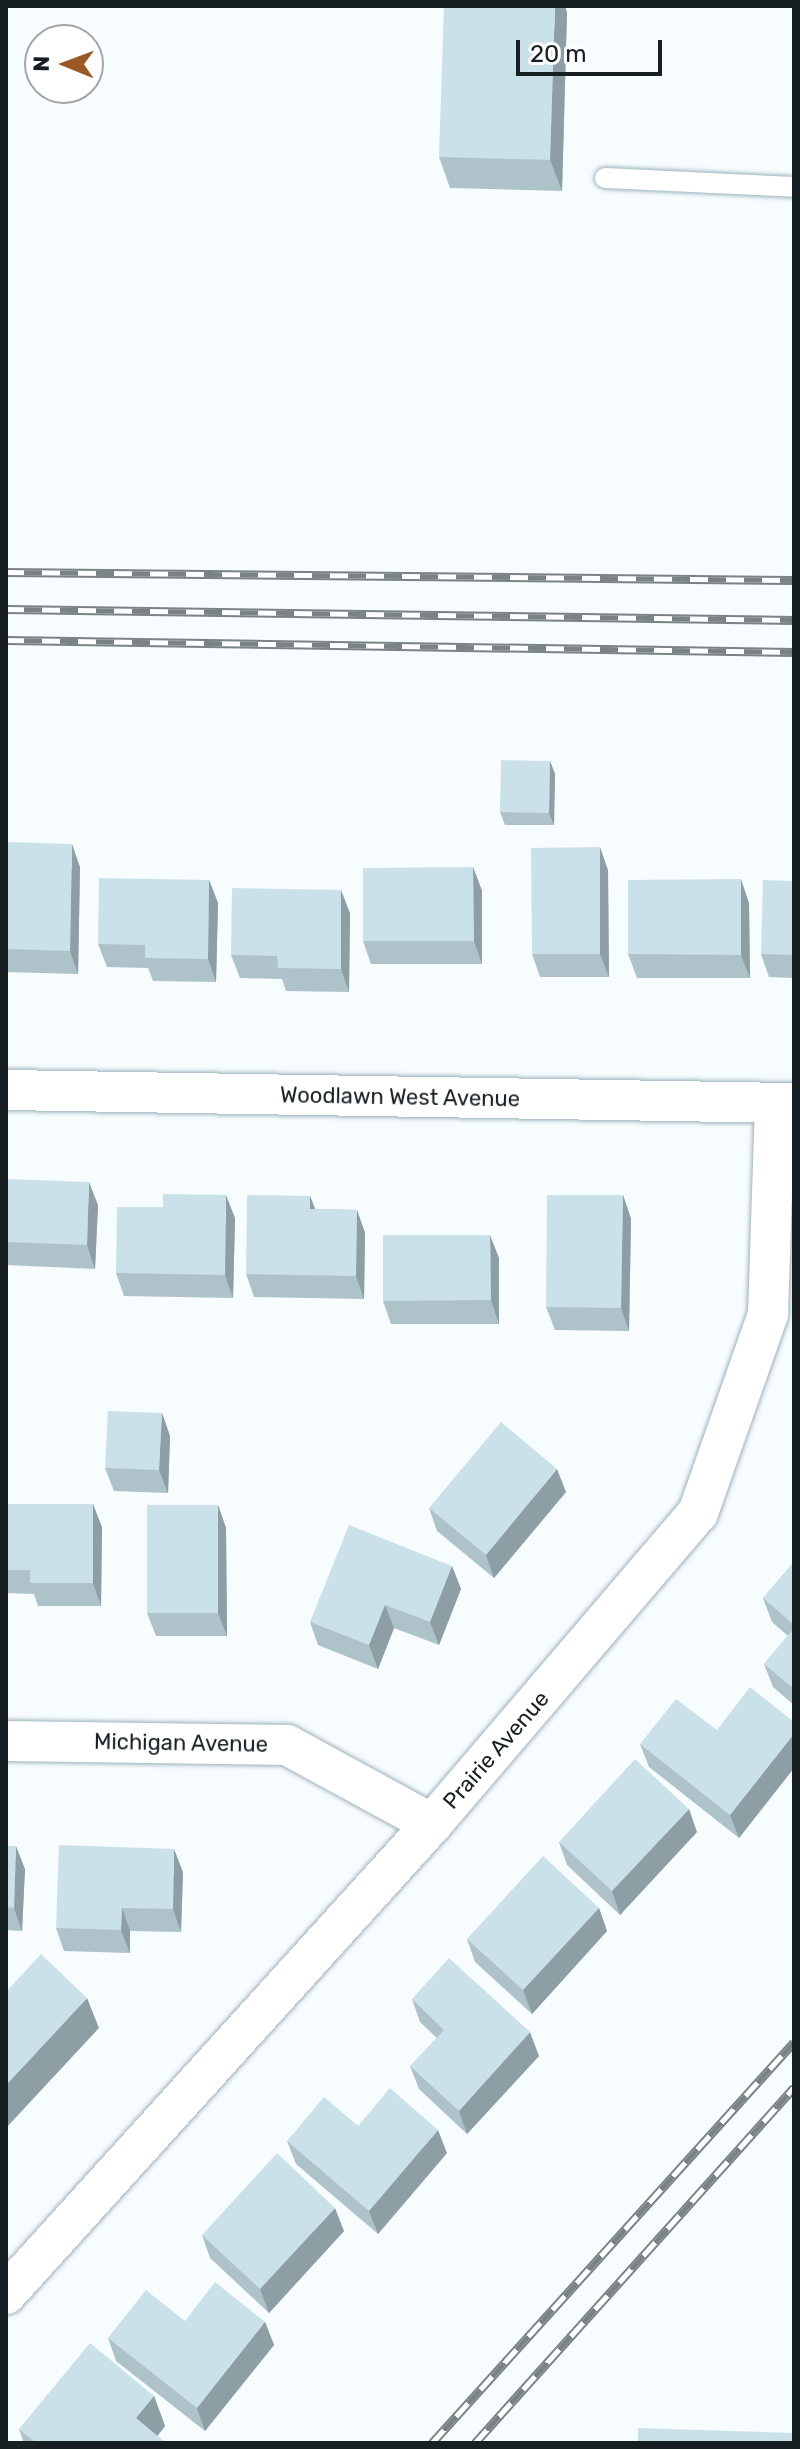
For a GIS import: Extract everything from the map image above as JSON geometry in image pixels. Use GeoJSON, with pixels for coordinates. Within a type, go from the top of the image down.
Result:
{"type":"FeatureCollection","features":[{"type":"Feature","properties":{"kind":"street","name":"Woodlawn West Avenue"},"geometry":{"type":"LineString","coordinates":[[6,1090],[784,1103]]}},
{"type":"Feature","properties":{"kind":"street","name":"Prairie Avenue"},"geometry":{"type":"LineString","coordinates":[[6,2294],[432,1824],[698,1513],[768,1314],[784,1103]]}},
{"type":"Feature","properties":{"kind":"street","name":"Michigan Avenue"},"geometry":{"type":"LineString","coordinates":[[6,1741],[287,1745],[432,1824]]}},
{"type":"Feature","properties":{"kind":"lane"},"geometry":{"type":"LineString","coordinates":[[605,178],[794,187]]}},
{"type":"Feature","properties":{"kind":"building"},"geometry":{"type":"Polygon","coordinates":[[[444,6],[555,6],[550,160],[439,157],[444,6]]]}},
{"type":"Feature","properties":{"kind":"building"},"geometry":{"type":"Polygon","coordinates":[[[501,760],[550,761],[549,813],[500,812],[501,760]]]}},
{"type":"Feature","properties":{"kind":"building"},"geometry":{"type":"Polygon","coordinates":[[[7,842],[72,844],[70,951],[6,949],[7,842]]]}},
{"type":"Feature","properties":{"kind":"building"},"geometry":{"type":"Polygon","coordinates":[[[600,847],[600,954],[532,954],[531,848],[600,847]]]}},
{"type":"Feature","properties":{"kind":"building"},"geometry":{"type":"Polygon","coordinates":[[[473,867],[474,941],[363,941],[363,868],[473,867]]]}},
{"type":"Feature","properties":{"kind":"building"},"geometry":{"type":"Polygon","coordinates":[[[99,878],[209,880],[208,959],[145,958],[145,945],[98,944],[99,878]]]}},
{"type":"Feature","properties":{"kind":"building"},"geometry":{"type":"Polygon","coordinates":[[[741,879],[741,955],[628,954],[628,880],[741,879]]]}},
{"type":"Feature","properties":{"kind":"building"},"geometry":{"type":"Polygon","coordinates":[[[763,880],[794,881],[794,955],[761,954],[763,880]]]}},
{"type":"Feature","properties":{"kind":"building"},"geometry":{"type":"Polygon","coordinates":[[[232,888],[341,890],[341,969],[278,968],[277,956],[231,955],[232,888]]]}},
{"type":"Feature","properties":{"kind":"building"},"geometry":{"type":"Polygon","coordinates":[[[6,1179],[89,1182],[87,1245],[6,1242],[6,1179]]]}},
{"type":"Feature","properties":{"kind":"building"},"geometry":{"type":"Polygon","coordinates":[[[163,1194],[226,1195],[225,1275],[116,1273],[117,1207],[163,1207],[163,1194]]]}},
{"type":"Feature","properties":{"kind":"building"},"geometry":{"type":"Polygon","coordinates":[[[247,1195],[310,1196],[310,1209],[357,1210],[356,1276],[246,1274],[247,1195]]]}},
{"type":"Feature","properties":{"kind":"building"},"geometry":{"type":"Polygon","coordinates":[[[547,1195],[623,1195],[621,1308],[546,1307],[547,1195]]]}},
{"type":"Feature","properties":{"kind":"building"},"geometry":{"type":"Polygon","coordinates":[[[383,1235],[490,1235],[491,1300],[383,1301],[383,1235]]]}},
{"type":"Feature","properties":{"kind":"building"},"geometry":{"type":"Polygon","coordinates":[[[108,1411],[162,1413],[159,1470],[105,1468],[108,1411]]]}},
{"type":"Feature","properties":{"kind":"building"},"geometry":{"type":"Polygon","coordinates":[[[501,1422],[557,1469],[486,1555],[429,1508],[501,1422]]]}},
{"type":"Feature","properties":{"kind":"building"},"geometry":{"type":"Polygon","coordinates":[[[6,1504],[93,1504],[93,1583],[30,1583],[30,1570],[6,1570],[6,1504]]]}},
{"type":"Feature","properties":{"kind":"building"},"geometry":{"type":"Polygon","coordinates":[[[147,1505],[218,1505],[218,1613],[147,1613],[147,1505]]]}},
{"type":"Feature","properties":{"kind":"building"},"geometry":{"type":"Polygon","coordinates":[[[349,1525],[452,1566],[430,1622],[385,1605],[369,1645],[310,1622],[349,1525]]]}},
{"type":"Feature","properties":{"kind":"building"},"geometry":{"type":"Polygon","coordinates":[[[794,1562],[794,1625],[763,1598],[794,1562]]]}},
{"type":"Feature","properties":{"kind":"building"},"geometry":{"type":"Polygon","coordinates":[[[794,1628],[794,1689],[764,1664],[794,1628]]]}},
{"type":"Feature","properties":{"kind":"building"},"geometry":{"type":"Polygon","coordinates":[[[750,1687],[794,1722],[794,1734],[730,1815],[640,1744],[676,1699],[717,1730],[750,1687]]]}},
{"type":"Feature","properties":{"kind":"building"},"geometry":{"type":"Polygon","coordinates":[[[635,1759],[689,1809],[612,1891],[559,1842],[635,1759]]]}},
{"type":"Feature","properties":{"kind":"building"},"geometry":{"type":"Polygon","coordinates":[[[59,1845],[174,1849],[173,1909],[122,1908],[121,1930],[56,1928],[59,1845]]]}},
{"type":"Feature","properties":{"kind":"building"},"geometry":{"type":"Polygon","coordinates":[[[6,1846],[16,1846],[14,1908],[6,1907],[6,1846]]]}},
{"type":"Feature","properties":{"kind":"building"},"geometry":{"type":"Polygon","coordinates":[[[543,1856],[599,1908],[523,1990],[467,1939],[543,1856]]]}},
{"type":"Feature","properties":{"kind":"building"},"geometry":{"type":"Polygon","coordinates":[[[41,1954],[87,1998],[6,2085],[6,1992],[41,1954]]]}},
{"type":"Feature","properties":{"kind":"building"},"geometry":{"type":"Polygon","coordinates":[[[449,1958],[530,2032],[459,2111],[410,2066],[444,2030],[412,1999],[449,1958]]]}},
{"type":"Feature","properties":{"kind":"building"},"geometry":{"type":"Polygon","coordinates":[[[390,2088],[438,2130],[369,2211],[287,2141],[324,2097],[358,2126],[390,2088]]]}},
{"type":"Feature","properties":{"kind":"building"},"geometry":{"type":"Polygon","coordinates":[[[277,2153],[335,2208],[260,2289],[202,2235],[277,2153]]]}},
{"type":"Feature","properties":{"kind":"building"},"geometry":{"type":"Polygon","coordinates":[[[215,2282],[265,2322],[197,2408],[108,2338],[146,2290],[185,2321],[215,2282]]]}},
{"type":"Feature","properties":{"kind":"building"},"geometry":{"type":"Polygon","coordinates":[[[90,2343],[154,2396],[136,2418],[166,2443],[36,2443],[19,2429],[90,2343]]]}},
{"type":"Feature","properties":{"kind":"building"},"geometry":{"type":"Polygon","coordinates":[[[638,2428],[794,2433],[794,2443],[638,2443],[638,2428]]]}},
{"type":"Feature","properties":{"kind":"railway"},"geometry":{"type":"LineString","coordinates":[[6,572],[794,580]]}},
{"type":"Feature","properties":{"kind":"railway"},"geometry":{"type":"LineString","coordinates":[[6,609],[794,620]]}},
{"type":"Feature","properties":{"kind":"railway"},"geometry":{"type":"LineString","coordinates":[[6,640],[794,652]]}},
{"type":"Feature","properties":{"kind":"railway"},"geometry":{"type":"LineString","coordinates":[[432,2443],[794,2042]]}},
{"type":"Feature","properties":{"kind":"railway"},"geometry":{"type":"LineString","coordinates":[[475,2443],[794,2087]]}}]}
